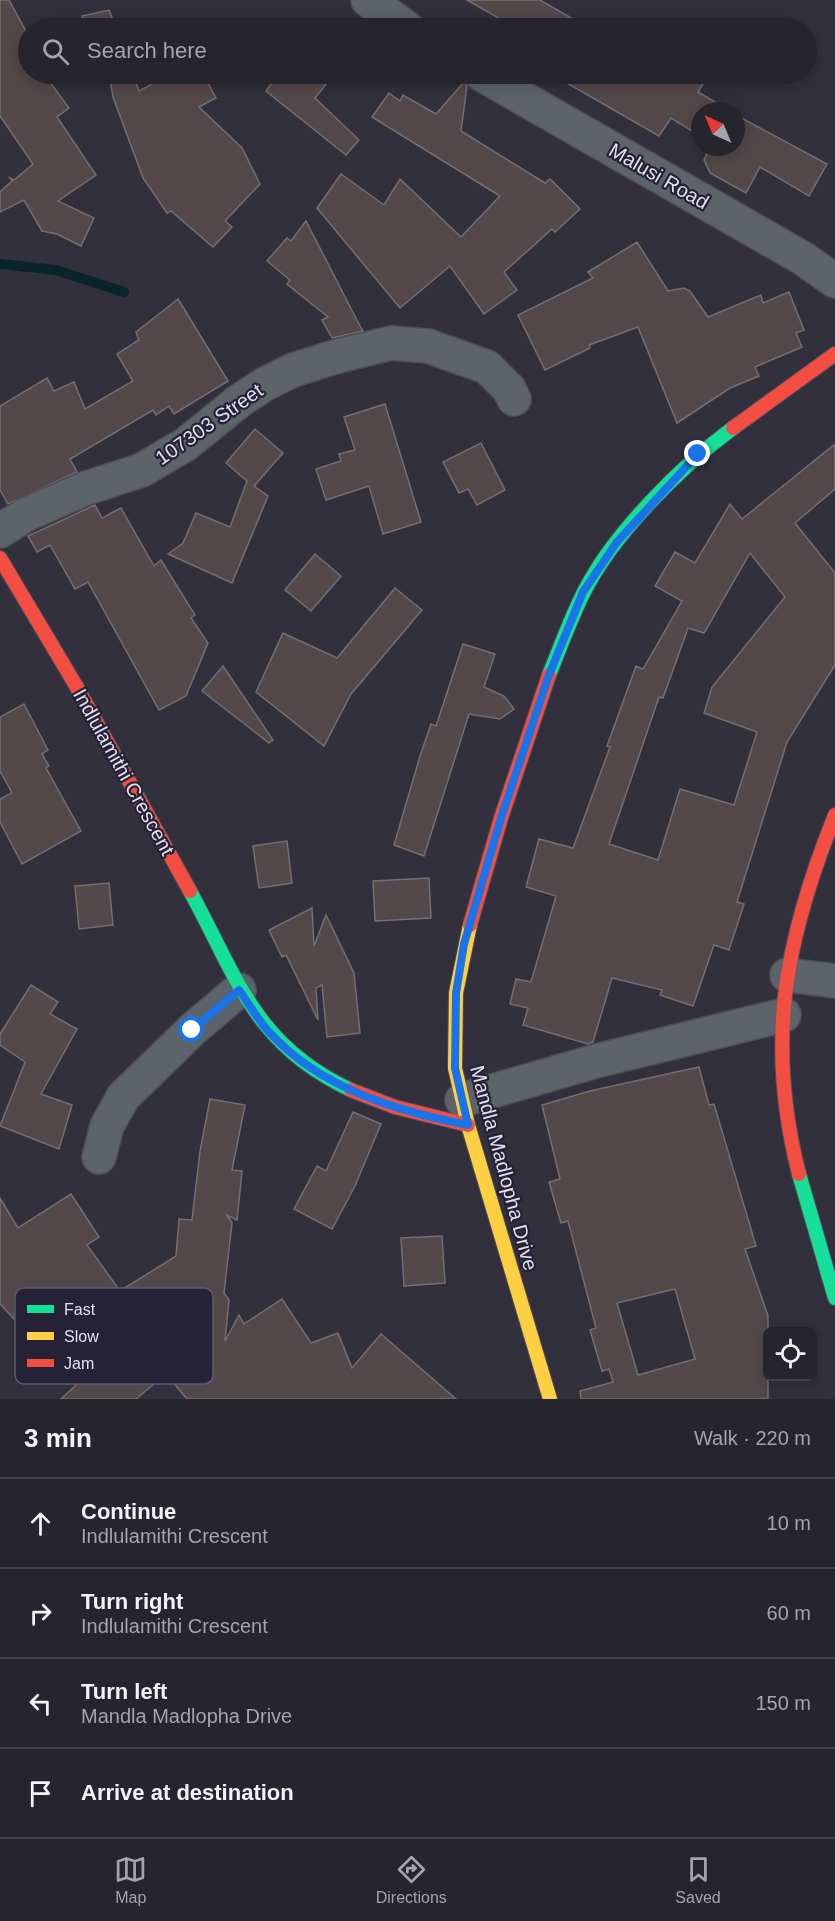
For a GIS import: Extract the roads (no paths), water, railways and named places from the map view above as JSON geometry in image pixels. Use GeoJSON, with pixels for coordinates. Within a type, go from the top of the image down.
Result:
{"type":"FeatureCollection","features":[{"type":"Feature","properties":{"kind":"street"},"geometry":{"type":"LineString","coordinates":[[368,0],[393,18]]}},
{"type":"Feature","properties":{"kind":"street","name":"Malusi Road"},"geometry":{"type":"LineString","coordinates":[[498,84],[804,259],[835,281]]}},
{"type":"Feature","properties":{"kind":"street","name":"107303 Street"},"geometry":{"type":"LineString","coordinates":[[0,531],[27,514],[84,489],[142,470],[158,462],[186,444],[239,401],[265,384],[293,370],[338,356],[391,343],[428,346],[488,368],[508,389],[514,399]]}},
{"type":"Feature","properties":{"kind":"street","name":"Mandla Madlopha Drive"},"geometry":{"type":"LineString","coordinates":[[550,1399],[465,1113],[455,1068],[456,993],[464,944],[549,675],[583,592],[617,542],[698,454],[799,377],[835,354]]}},
{"type":"Feature","properties":{"kind":"street","name":"Indlulamithi Crescent"},"geometry":{"type":"LineString","coordinates":[[0,558],[43,628],[213,932],[239,990],[268,1031],[308,1066],[377,1101],[412,1114],[465,1113]]}},
{"type":"Feature","properties":{"kind":"street"},"geometry":{"type":"LineString","coordinates":[[835,815],[807,887],[787,975],[781,1062],[787,1113],[798,1166],[835,1298]]}},
{"type":"Feature","properties":{"kind":"street"},"geometry":{"type":"LineString","coordinates":[[787,975],[835,981]]}},
{"type":"Feature","properties":{"kind":"street"},"geometry":{"type":"LineString","coordinates":[[99,1157],[107,1126],[123,1097],[192,1030],[239,990]]}},
{"type":"Feature","properties":{"kind":"street"},"geometry":{"type":"LineString","coordinates":[[465,1113],[586,1063],[784,1015]]}},
{"type":"Feature","properties":{"kind":"waterway"},"geometry":{"type":"LineString","coordinates":[[0,264],[56,270],[124,292]]}}]}
